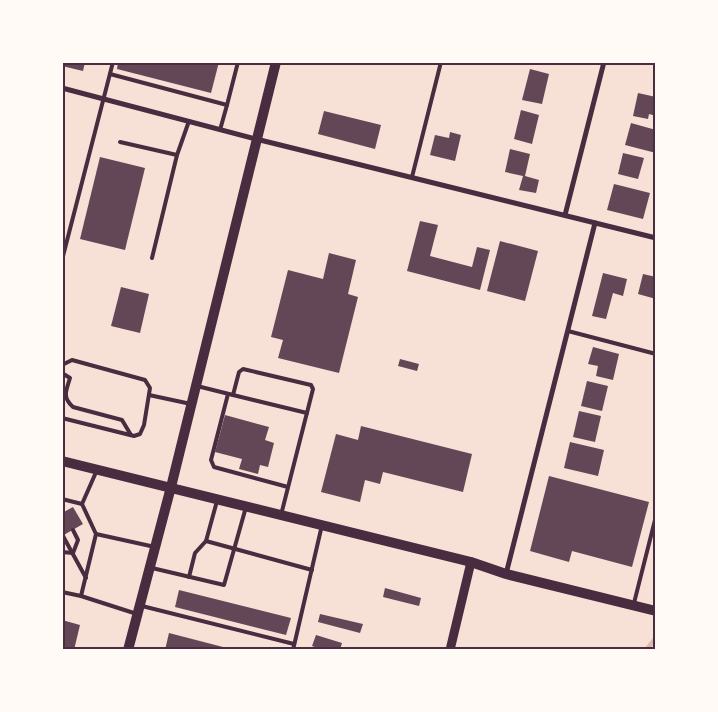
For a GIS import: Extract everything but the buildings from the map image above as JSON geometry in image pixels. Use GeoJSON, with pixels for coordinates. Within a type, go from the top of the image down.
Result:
{"type":"FeatureCollection","features":[{"type":"Feature","properties":{"kind":"main road"},"geometry":{"type":"LineString","coordinates":[[128,650],[171,487],[276,62]]}},
{"type":"Feature","properties":{"kind":"main road"},"geometry":{"type":"LineString","coordinates":[[62,461],[281,514],[471,562],[506,574],[656,611]]}},
{"type":"Feature","properties":{"kind":"street"},"geometry":{"type":"LineString","coordinates":[[566,215],[604,62]]}},
{"type":"Feature","properties":{"kind":"street"},"geometry":{"type":"LineString","coordinates":[[62,88],[256,140],[656,238]]}},
{"type":"Feature","properties":{"kind":"street"},"geometry":{"type":"LineString","coordinates":[[506,574],[595,223]]}},
{"type":"Feature","properties":{"kind":"street"},"geometry":{"type":"LineString","coordinates":[[450,650],[471,562]]}},
{"type":"Feature","properties":{"kind":"lane"},"geometry":{"type":"LineString","coordinates":[[62,260],[113,62]]}},
{"type":"Feature","properties":{"kind":"lane"},"geometry":{"type":"LineString","coordinates":[[220,130],[238,62]]}},
{"type":"Feature","properties":{"kind":"lane"},"geometry":{"type":"LineString","coordinates":[[412,177],[441,62]]}},
{"type":"Feature","properties":{"kind":"lane"},"geometry":{"type":"LineString","coordinates":[[110,74],[227,106]]}},
{"type":"Feature","properties":{"kind":"lane"},"geometry":{"type":"LineString","coordinates":[[152,258],[177,156],[189,122]]}},
{"type":"Feature","properties":{"kind":"lane"},"geometry":{"type":"LineString","coordinates":[[120,142],[177,156]]}},
{"type":"Feature","properties":{"kind":"lane"},"geometry":{"type":"LineString","coordinates":[[568,331],[656,354]]}},
{"type":"Feature","properties":{"kind":"lane"},"geometry":{"type":"LineString","coordinates":[[62,367],[72,360],[145,380],[150,388],[144,425],[140,434],[134,436],[62,418]]}},
{"type":"Feature","properties":{"kind":"lane"},"geometry":{"type":"LineString","coordinates":[[233,395],[239,372],[243,369],[311,385],[314,389],[281,514]]}},
{"type":"Feature","properties":{"kind":"lane"},"geometry":{"type":"LineString","coordinates":[[62,373],[70,378],[65,395],[68,403],[73,407],[122,420],[131,435]]}},
{"type":"Feature","properties":{"kind":"lane"},"geometry":{"type":"LineString","coordinates":[[196,386],[307,413]]}},
{"type":"Feature","properties":{"kind":"lane"},"geometry":{"type":"LineString","coordinates":[[228,394],[211,460],[214,467],[288,488]]}},
{"type":"Feature","properties":{"kind":"lane"},"geometry":{"type":"LineString","coordinates":[[149,395],[191,404]]}},
{"type":"Feature","properties":{"kind":"lane"},"geometry":{"type":"LineString","coordinates":[[81,596],[96,534],[82,504],[97,469]]}},
{"type":"Feature","properties":{"kind":"lane"},"geometry":{"type":"LineString","coordinates":[[62,499],[82,504]]}},
{"type":"Feature","properties":{"kind":"lane"},"geometry":{"type":"LineString","coordinates":[[189,577],[195,553],[206,541],[218,499]]}},
{"type":"Feature","properties":{"kind":"lane"},"geometry":{"type":"LineString","coordinates":[[149,568],[224,585],[246,506]]}},
{"type":"Feature","properties":{"kind":"lane"},"geometry":{"type":"LineString","coordinates":[[633,606],[656,516]]}},
{"type":"Feature","properties":{"kind":"lane"},"geometry":{"type":"LineString","coordinates":[[293,650],[322,525]]}},
{"type":"Feature","properties":{"kind":"lane"},"geometry":{"type":"LineString","coordinates":[[73,530],[78,540],[73,552]]}},
{"type":"Feature","properties":{"kind":"lane"},"geometry":{"type":"LineString","coordinates":[[96,534],[155,547]]}},
{"type":"Feature","properties":{"kind":"lane"},"geometry":{"type":"LineString","coordinates":[[63,536],[86,578]]}},
{"type":"Feature","properties":{"kind":"lane"},"geometry":{"type":"LineString","coordinates":[[206,541],[312,570]]}},
{"type":"Feature","properties":{"kind":"lane"},"geometry":{"type":"LineString","coordinates":[[62,552],[73,552]]}},
{"type":"Feature","properties":{"kind":"lane"},"geometry":{"type":"LineString","coordinates":[[62,592],[294,644]]}},
{"type":"Feature","properties":{"kind":"waterway"},"geometry":{"type":"LineString","coordinates":[[646,650],[656,638]]}}]}
